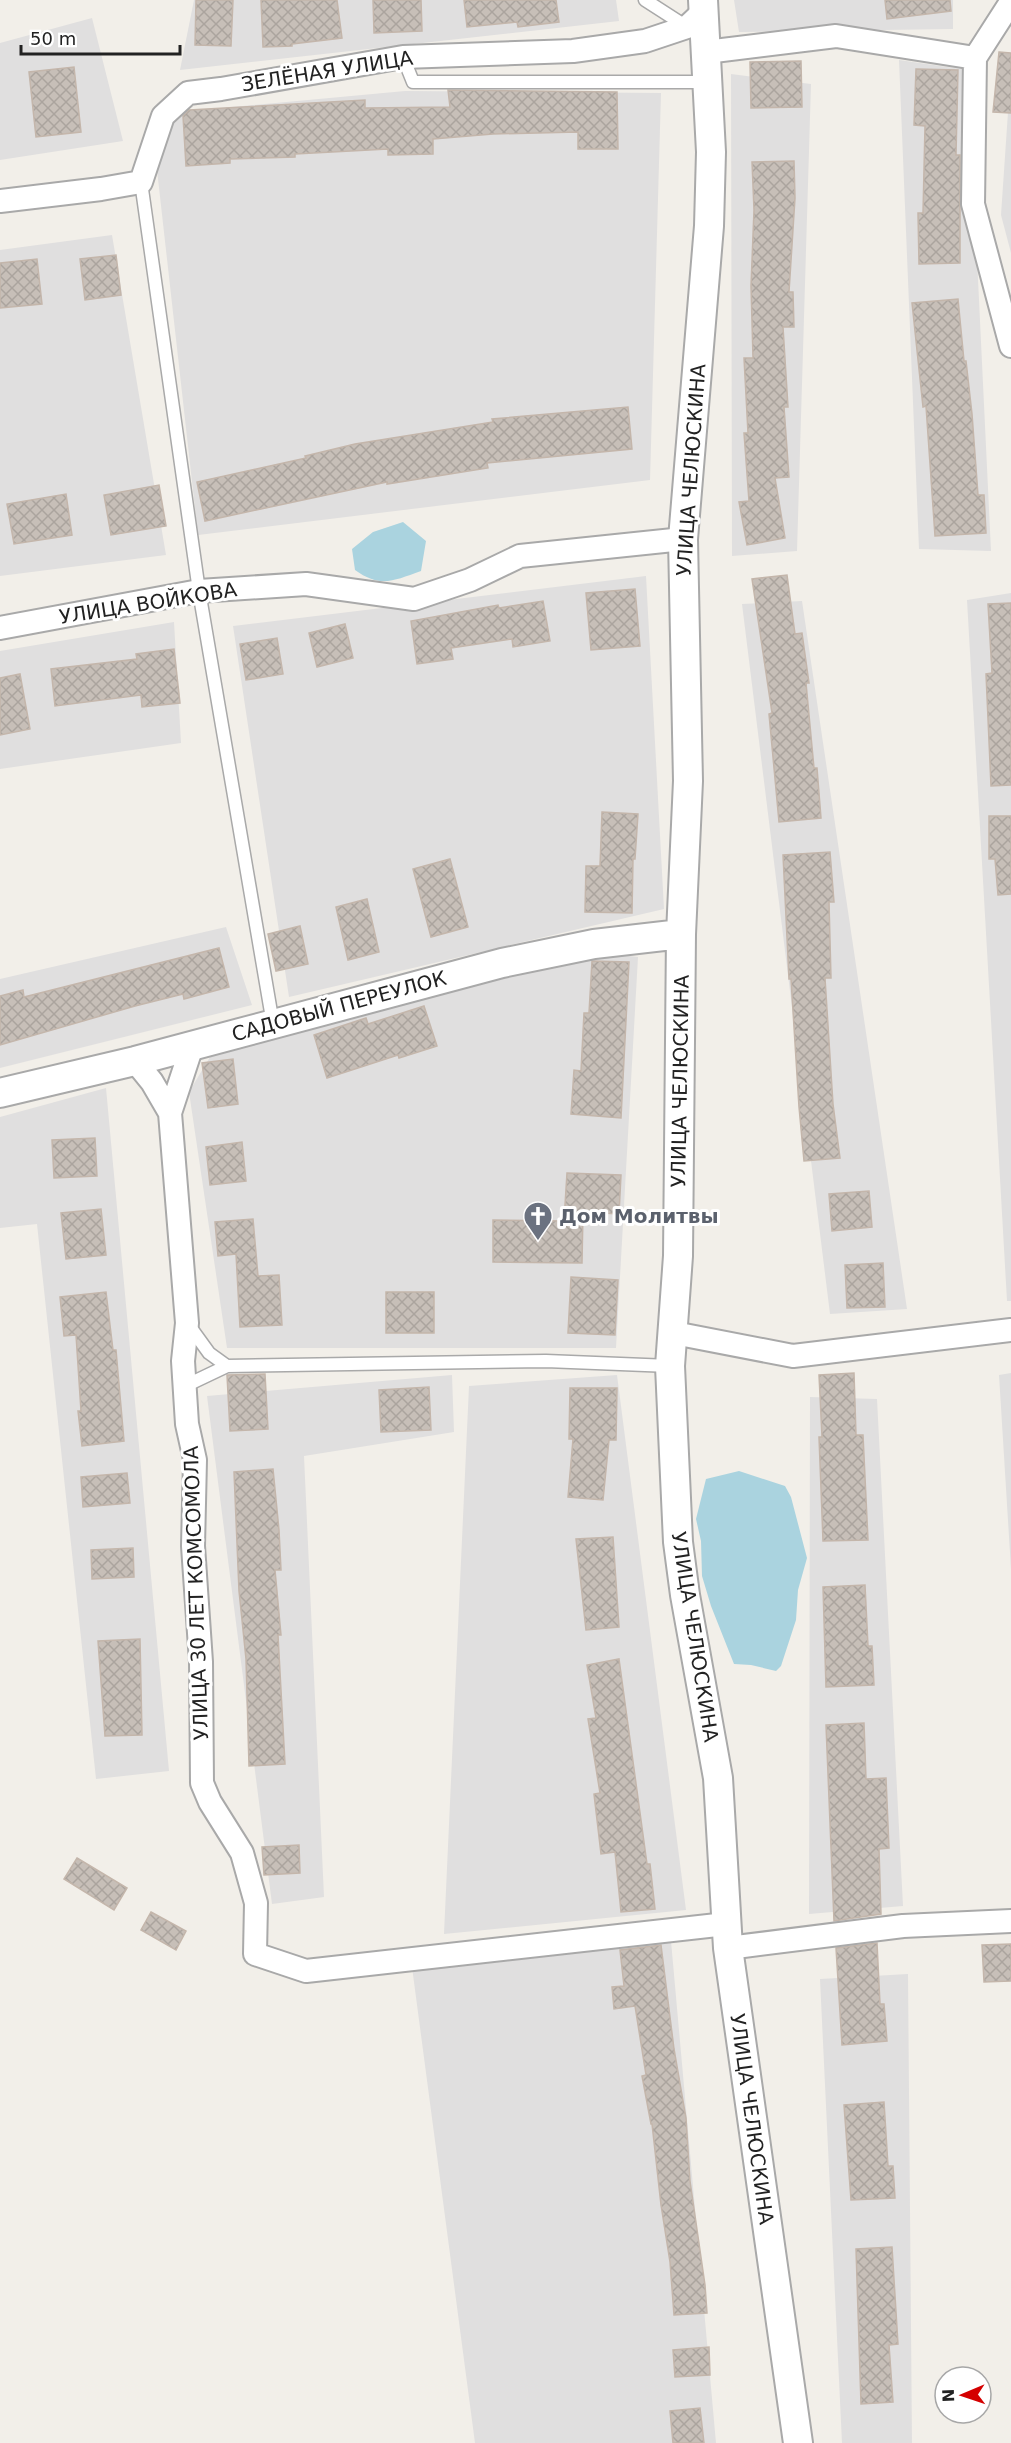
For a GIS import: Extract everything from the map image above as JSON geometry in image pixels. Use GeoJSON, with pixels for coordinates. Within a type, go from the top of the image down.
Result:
{"type":"FeatureCollection","features":[{"type":"Feature","properties":{"kind":"street"},"geometry":{"type":"LineString","coordinates":[[1011,2],[975,58],[973,204],[1011,346]]}},
{"type":"Feature","properties":{"kind":"street","name":"УЛИЦА ЧЕЛЮСКИНА"},"geometry":{"type":"LineString","coordinates":[[698,13],[709,82],[711,152],[709,226],[683,538],[688,781],[681,934],[678,1256],[670,1366],[678,1542],[685,1595],[718,1778],[727,1936],[798,2443]]}},
{"type":"Feature","properties":{"kind":"street","name":"ЗЕЛЁНАЯ УЛИЦА"},"geometry":{"type":"LineString","coordinates":[[141,182],[163,116],[189,93],[403,57],[573,51],[645,41],[698,13]]}},
{"type":"Feature","properties":{"kind":"street"},"geometry":{"type":"LineString","coordinates":[[706,52],[836,36],[975,58]]}},
{"type":"Feature","properties":{"kind":"street"},"geometry":{"type":"LineString","coordinates":[[0,201],[141,182]]}},
{"type":"Feature","properties":{"kind":"street","name":"УЛИЦА ВОЙКОВА"},"geometry":{"type":"LineString","coordinates":[[0,628],[199,591],[306,584],[414,599],[470,580],[520,556],[683,538]]}},
{"type":"Feature","properties":{"kind":"street","name":"САДОВЫЙ ПЕРЕУЛОК"},"geometry":{"type":"LineString","coordinates":[[0,1093],[135,1061],[514,961],[594,944],[681,934]]}},
{"type":"Feature","properties":{"kind":"street","name":"УЛИЦА 30 ЛЕТ КОМСОМОЛА"},"geometry":{"type":"LineString","coordinates":[[192,1046],[170,1113],[187,1323],[183,1361],[187,1424],[195,1460],[193,1546],[201,1662],[202,1783],[210,1802],[242,1853],[256,1902],[255,1954],[306,1971],[727,1936]]}},
{"type":"Feature","properties":{"kind":"street","name":"УЛИЦА 30 ЛЕТ КОМСОМОЛА"},"geometry":{"type":"LineString","coordinates":[[135,1061],[152,1082],[170,1113]]}},
{"type":"Feature","properties":{"kind":"street"},"geometry":{"type":"LineString","coordinates":[[674,1333],[793,1356],[1011,1330]]}},
{"type":"Feature","properties":{"kind":"street"},"geometry":{"type":"LineString","coordinates":[[727,1936],[1011,1921]]}},
{"type":"Feature","properties":{"kind":"lane"},"geometry":{"type":"LineString","coordinates":[[645,0],[698,13]]}},
{"type":"Feature","properties":{"kind":"lane"},"geometry":{"type":"LineString","coordinates":[[403,57],[413,82],[709,82]]}},
{"type":"Feature","properties":{"kind":"lane"},"geometry":{"type":"LineString","coordinates":[[141,182],[199,591],[273,1024]]}},
{"type":"Feature","properties":{"kind":"lane"},"geometry":{"type":"LineString","coordinates":[[187,1323],[209,1353],[227,1366]]}},
{"type":"Feature","properties":{"kind":"lane"},"geometry":{"type":"LineString","coordinates":[[185,1386],[227,1366],[546,1360],[670,1366]]}},
{"type":"Feature","properties":{"kind":"shaded area"},"geometry":{"type":"Polygon","coordinates":[[[194,0],[616,0],[619,21],[180,70],[194,0]]]}},
{"type":"Feature","properties":{"kind":"shaded area"},"geometry":{"type":"Polygon","coordinates":[[[734,0],[953,0],[953,29],[739,32],[734,0]]]}},
{"type":"Feature","properties":{"kind":"shaded area"},"geometry":{"type":"Polygon","coordinates":[[[92,18],[123,141],[0,160],[0,43],[92,18]]]}},
{"type":"Feature","properties":{"kind":"shaded area"},"geometry":{"type":"Polygon","coordinates":[[[899,60],[968,70],[991,551],[919,549],[899,60]]]}},
{"type":"Feature","properties":{"kind":"shaded area"},"geometry":{"type":"Polygon","coordinates":[[[1011,68],[1011,253],[1001,215],[1011,68]]]}},
{"type":"Feature","properties":{"kind":"shaded area"},"geometry":{"type":"Polygon","coordinates":[[[731,74],[811,84],[797,551],[732,556],[731,74]]]}},
{"type":"Feature","properties":{"kind":"shaded area"},"geometry":{"type":"Polygon","coordinates":[[[405,91],[661,93],[650,480],[198,535],[156,161],[178,112],[405,91]]]}},
{"type":"Feature","properties":{"kind":"shaded area"},"geometry":{"type":"Polygon","coordinates":[[[112,235],[166,555],[0,576],[0,250],[112,235]]]}},
{"type":"Feature","properties":{"kind":"shaded area"},"geometry":{"type":"Polygon","coordinates":[[[646,576],[664,909],[289,997],[233,626],[646,576]]]}},
{"type":"Feature","properties":{"kind":"shaded area"},"geometry":{"type":"Polygon","coordinates":[[[1011,593],[1011,1301],[1007,1301],[967,600],[1011,593]]]}},
{"type":"Feature","properties":{"kind":"shaded area"},"geometry":{"type":"Polygon","coordinates":[[[802,601],[907,1309],[830,1314],[742,604],[802,601]]]}},
{"type":"Feature","properties":{"kind":"shaded area"},"geometry":{"type":"Polygon","coordinates":[[[174,622],[181,743],[0,769],[0,651],[174,622]]]}},
{"type":"Feature","properties":{"kind":"shaded area"},"geometry":{"type":"Polygon","coordinates":[[[226,927],[252,1005],[0,1068],[0,979],[226,927]]]}},
{"type":"Feature","properties":{"kind":"shaded area"},"geometry":{"type":"Polygon","coordinates":[[[590,951],[638,957],[616,1348],[227,1348],[189,1092],[216,1047],[590,951]]]}},
{"type":"Feature","properties":{"kind":"shaded area"},"geometry":{"type":"Polygon","coordinates":[[[106,1088],[169,1771],[96,1779],[37,1224],[0,1228],[0,1117],[106,1088]]]}},
{"type":"Feature","properties":{"kind":"shaded area"},"geometry":{"type":"Polygon","coordinates":[[[1011,1373],[1011,1569],[999,1375],[1011,1373]]]}},
{"type":"Feature","properties":{"kind":"shaded area"},"geometry":{"type":"Polygon","coordinates":[[[452,1375],[454,1432],[304,1456],[324,1897],[272,1904],[207,1396],[452,1375]]]}},
{"type":"Feature","properties":{"kind":"shaded area"},"geometry":{"type":"Polygon","coordinates":[[[617,1375],[686,1910],[444,1934],[469,1386],[617,1375]]]}},
{"type":"Feature","properties":{"kind":"shaded area"},"geometry":{"type":"Polygon","coordinates":[[[810,1397],[877,1399],[903,1906],[809,1914],[810,1397]]]}},
{"type":"Feature","properties":{"kind":"shaded area"},"geometry":{"type":"Polygon","coordinates":[[[671,1941],[716,2443],[475,2443],[412,1967],[671,1941]]]}},
{"type":"Feature","properties":{"kind":"shaded area"},"geometry":{"type":"Polygon","coordinates":[[[908,1974],[912,2443],[842,2443],[820,1979],[908,1974]]]}},
{"type":"Feature","properties":{"kind":"water"},"geometry":{"type":"Polygon","coordinates":[[[403,522],[426,541],[421,571],[394,580],[379,581],[355,570],[352,549],[373,532],[403,522]]]}},
{"type":"Feature","properties":{"kind":"water"},"geometry":{"type":"Polygon","coordinates":[[[739,1471],[785,1486],[791,1497],[807,1558],[798,1590],[796,1620],[781,1666],[776,1671],[751,1665],[734,1664],[702,1576],[701,1541],[696,1519],[706,1479],[739,1471]]]}},
{"type":"Feature","properties":{"kind":"building"},"geometry":{"type":"Polygon","coordinates":[[[196,0],[233,0],[231,46],[195,45],[196,0]]]}},
{"type":"Feature","properties":{"kind":"building"},"geometry":{"type":"Polygon","coordinates":[[[261,0],[337,0],[342,38],[292,44],[292,46],[263,47],[261,0]]]}},
{"type":"Feature","properties":{"kind":"building"},"geometry":{"type":"Polygon","coordinates":[[[373,0],[421,0],[422,31],[374,33],[373,0]]]}},
{"type":"Feature","properties":{"kind":"building"},"geometry":{"type":"Polygon","coordinates":[[[464,0],[556,0],[559,22],[518,27],[517,22],[467,27],[464,0]]]}},
{"type":"Feature","properties":{"kind":"building"},"geometry":{"type":"Polygon","coordinates":[[[885,0],[950,0],[951,11],[887,19],[885,0]]]}},
{"type":"Feature","properties":{"kind":"building"},"geometry":{"type":"Polygon","coordinates":[[[999,52],[1011,53],[1011,113],[993,112],[999,52]]]}},
{"type":"Feature","properties":{"kind":"building"},"geometry":{"type":"Polygon","coordinates":[[[801,61],[802,107],[751,108],[750,62],[801,61]]]}},
{"type":"Feature","properties":{"kind":"building"},"geometry":{"type":"Polygon","coordinates":[[[74,67],[81,132],[36,137],[29,72],[74,67]]]}},
{"type":"Feature","properties":{"kind":"building"},"geometry":{"type":"Polygon","coordinates":[[[916,69],[958,70],[956,155],[960,155],[960,263],[919,264],[918,213],[923,213],[925,126],[914,125],[916,69]]]}},
{"type":"Feature","properties":{"kind":"building"},"geometry":{"type":"Polygon","coordinates":[[[448,90],[617,92],[618,149],[578,149],[578,132],[493,134],[433,139],[433,154],[388,155],[388,149],[295,154],[295,157],[230,159],[230,163],[186,166],[183,116],[189,110],[365,100],[365,108],[450,107],[448,90]]]}},
{"type":"Feature","properties":{"kind":"building"},"geometry":{"type":"Polygon","coordinates":[[[794,161],[795,198],[789,292],[793,292],[794,327],[783,327],[788,407],[784,407],[789,477],[775,478],[785,538],[747,545],[739,502],[749,501],[744,433],[748,433],[744,358],[753,358],[752,162],[794,161]]]}},
{"type":"Feature","properties":{"kind":"building"},"geometry":{"type":"Polygon","coordinates":[[[116,255],[121,295],[85,300],[80,259],[116,255]]]}},
{"type":"Feature","properties":{"kind":"building"},"geometry":{"type":"Polygon","coordinates":[[[37,259],[42,304],[0,308],[0,263],[37,259]]]}},
{"type":"Feature","properties":{"kind":"building"},"geometry":{"type":"Polygon","coordinates":[[[958,299],[972,414],[978,495],[984,495],[986,533],[935,536],[926,406],[923,407],[912,303],[958,299]]]}},
{"type":"Feature","properties":{"kind":"building"},"geometry":{"type":"Polygon","coordinates":[[[628,407],[632,449],[487,463],[488,468],[387,484],[387,482],[205,521],[197,482],[306,458],[305,456],[355,444],[493,422],[492,419],[628,407]]]}},
{"type":"Feature","properties":{"kind":"building"},"geometry":{"type":"Polygon","coordinates":[[[159,485],[166,526],[111,535],[104,495],[159,485]]]}},
{"type":"Feature","properties":{"kind":"building"},"geometry":{"type":"Polygon","coordinates":[[[66,494],[72,535],[14,544],[7,504],[66,494]]]}},
{"type":"Feature","properties":{"kind":"building"},"geometry":{"type":"Polygon","coordinates":[[[787,575],[795,634],[802,633],[809,683],[806,683],[821,818],[779,822],[769,714],[772,713],[752,579],[787,575]]]}},
{"type":"Feature","properties":{"kind":"building"},"geometry":{"type":"Polygon","coordinates":[[[635,589],[640,646],[591,650],[586,593],[635,589]]]}},
{"type":"Feature","properties":{"kind":"building"},"geometry":{"type":"Polygon","coordinates":[[[543,601],[550,641],[513,647],[512,639],[451,648],[453,659],[417,664],[411,621],[498,605],[499,608],[543,601]]]}},
{"type":"Feature","properties":{"kind":"building"},"geometry":{"type":"Polygon","coordinates":[[[1011,603],[1011,785],[991,786],[986,674],[992,673],[988,604],[1011,603]]]}},
{"type":"Feature","properties":{"kind":"building"},"geometry":{"type":"Polygon","coordinates":[[[345,624],[353,658],[317,667],[309,633],[345,624]]]}},
{"type":"Feature","properties":{"kind":"building"},"geometry":{"type":"Polygon","coordinates":[[[277,638],[283,674],[246,680],[240,644],[277,638]]]}},
{"type":"Feature","properties":{"kind":"building"},"geometry":{"type":"Polygon","coordinates":[[[174,649],[180,703],[142,707],[141,695],[55,706],[51,669],[137,659],[136,654],[174,649]]]}},
{"type":"Feature","properties":{"kind":"building"},"geometry":{"type":"Polygon","coordinates":[[[20,674],[30,729],[0,735],[0,678],[20,674]]]}},
{"type":"Feature","properties":{"kind":"building"},"geometry":{"type":"Polygon","coordinates":[[[602,812],[638,814],[635,859],[633,859],[632,913],[585,912],[586,866],[600,866],[602,812]]]}},
{"type":"Feature","properties":{"kind":"building"},"geometry":{"type":"Polygon","coordinates":[[[989,816],[1011,816],[1011,894],[998,895],[995,859],[989,859],[989,816]]]}},
{"type":"Feature","properties":{"kind":"building"},"geometry":{"type":"Polygon","coordinates":[[[830,852],[834,902],[829,902],[831,978],[825,978],[833,1104],[840,1158],[804,1161],[791,979],[789,979],[783,855],[830,852]]]}},
{"type":"Feature","properties":{"kind":"building"},"geometry":{"type":"Polygon","coordinates":[[[450,859],[468,927],[431,937],[413,869],[450,859]]]}},
{"type":"Feature","properties":{"kind":"building"},"geometry":{"type":"Polygon","coordinates":[[[367,899],[379,952],[348,960],[336,907],[367,899]]]}},
{"type":"Feature","properties":{"kind":"building"},"geometry":{"type":"Polygon","coordinates":[[[300,926],[308,964],[276,971],[268,934],[300,926]]]}},
{"type":"Feature","properties":{"kind":"building"},"geometry":{"type":"Polygon","coordinates":[[[219,948],[229,987],[184,999],[183,994],[135,1006],[0,1045],[0,996],[23,990],[24,997],[219,948]]]}},
{"type":"Feature","properties":{"kind":"building"},"geometry":{"type":"Polygon","coordinates":[[[592,961],[629,962],[621,1118],[571,1114],[574,1070],[581,1071],[584,1013],[589,1013],[592,961]]]}},
{"type":"Feature","properties":{"kind":"building"},"geometry":{"type":"Polygon","coordinates":[[[424,1006],[437,1046],[399,1058],[398,1055],[327,1078],[314,1035],[366,1018],[368,1024],[424,1006]]]}},
{"type":"Feature","properties":{"kind":"building"},"geometry":{"type":"Polygon","coordinates":[[[233,1059],[238,1104],[208,1108],[202,1063],[233,1059]]]}},
{"type":"Feature","properties":{"kind":"building"},"geometry":{"type":"Polygon","coordinates":[[[95,1138],[97,1176],[54,1178],[52,1140],[95,1138]]]}},
{"type":"Feature","properties":{"kind":"building"},"geometry":{"type":"Polygon","coordinates":[[[242,1142],[246,1181],[210,1185],[206,1147],[242,1142]]]}},
{"type":"Feature","properties":{"kind":"building","name":"Дом Молитвы"},"geometry":{"type":"Polygon","coordinates":[[[567,1173],[621,1175],[619,1214],[583,1212],[582,1263],[493,1262],[493,1220],[564,1221],[567,1173]]]}},
{"type":"Feature","properties":{"kind":"building"},"geometry":{"type":"Polygon","coordinates":[[[869,1191],[872,1227],[832,1231],[829,1194],[869,1191]]]}},
{"type":"Feature","properties":{"kind":"building"},"geometry":{"type":"Polygon","coordinates":[[[101,1209],[106,1255],[66,1259],[61,1213],[101,1209]]]}},
{"type":"Feature","properties":{"kind":"building"},"geometry":{"type":"Polygon","coordinates":[[[253,1219],[258,1276],[279,1275],[282,1325],[240,1327],[236,1254],[218,1256],[215,1222],[253,1219]]]}},
{"type":"Feature","properties":{"kind":"building"},"geometry":{"type":"Polygon","coordinates":[[[883,1263],[885,1307],[847,1308],[845,1265],[883,1263]]]}},
{"type":"Feature","properties":{"kind":"building"},"geometry":{"type":"Polygon","coordinates":[[[571,1277],[618,1280],[615,1335],[568,1333],[571,1277]]]}},
{"type":"Feature","properties":{"kind":"building"},"geometry":{"type":"Polygon","coordinates":[[[106,1292],[113,1350],[116,1350],[124,1441],[82,1446],[78,1411],[81,1411],[76,1335],[64,1336],[60,1297],[106,1292]]]}},
{"type":"Feature","properties":{"kind":"building"},"geometry":{"type":"Polygon","coordinates":[[[386,1292],[434,1292],[434,1333],[386,1333],[386,1292]]]}},
{"type":"Feature","properties":{"kind":"building"},"geometry":{"type":"Polygon","coordinates":[[[854,1373],[856,1435],[863,1435],[868,1540],[823,1541],[819,1375],[854,1373]]]}},
{"type":"Feature","properties":{"kind":"building"},"geometry":{"type":"Polygon","coordinates":[[[265,1374],[268,1429],[230,1431],[227,1375],[265,1374]]]}},
{"type":"Feature","properties":{"kind":"building"},"geometry":{"type":"Polygon","coordinates":[[[429,1387],[431,1430],[381,1432],[379,1390],[429,1387]]]}},
{"type":"Feature","properties":{"kind":"building"},"geometry":{"type":"Polygon","coordinates":[[[570,1388],[617,1388],[616,1440],[609,1440],[603,1500],[568,1497],[573,1439],[569,1439],[570,1388]]]}},
{"type":"Feature","properties":{"kind":"building"},"geometry":{"type":"Polygon","coordinates":[[[273,1469],[281,1570],[275,1570],[281,1635],[278,1635],[285,1764],[249,1766],[246,1659],[239,1591],[234,1472],[273,1469]]]}},
{"type":"Feature","properties":{"kind":"building"},"geometry":{"type":"Polygon","coordinates":[[[127,1473],[130,1503],[83,1507],[81,1477],[127,1473]]]}},
{"type":"Feature","properties":{"kind":"building"},"geometry":{"type":"Polygon","coordinates":[[[613,1537],[619,1627],[586,1630],[576,1539],[613,1537]]]}},
{"type":"Feature","properties":{"kind":"building"},"geometry":{"type":"Polygon","coordinates":[[[133,1548],[134,1577],[92,1579],[91,1550],[133,1548]]]}},
{"type":"Feature","properties":{"kind":"building"},"geometry":{"type":"Polygon","coordinates":[[[865,1585],[868,1646],[872,1646],[874,1685],[826,1687],[823,1587],[865,1585]]]}},
{"type":"Feature","properties":{"kind":"building"},"geometry":{"type":"Polygon","coordinates":[[[140,1639],[142,1735],[105,1736],[98,1641],[140,1639]]]}},
{"type":"Feature","properties":{"kind":"building"},"geometry":{"type":"Polygon","coordinates":[[[619,1659],[655,1909],[621,1912],[615,1852],[601,1854],[594,1794],[600,1793],[588,1719],[596,1718],[587,1665],[619,1659]]]}},
{"type":"Feature","properties":{"kind":"building"},"geometry":{"type":"Polygon","coordinates":[[[864,1723],[866,1779],[886,1778],[889,1848],[879,1849],[881,1914],[834,1921],[826,1725],[864,1723]]]}},
{"type":"Feature","properties":{"kind":"building"},"geometry":{"type":"Polygon","coordinates":[[[299,1845],[300,1873],[264,1875],[262,1847],[299,1845]]]}},
{"type":"Feature","properties":{"kind":"building"},"geometry":{"type":"Polygon","coordinates":[[[77,1858],[127,1888],[114,1910],[64,1879],[77,1858]]]}},
{"type":"Feature","properties":{"kind":"building"},"geometry":{"type":"Polygon","coordinates":[[[151,1912],[186,1931],[176,1950],[141,1930],[151,1912]]]}},
{"type":"Feature","properties":{"kind":"building"},"geometry":{"type":"Polygon","coordinates":[[[877,1943],[880,2004],[884,2004],[887,2041],[842,2045],[836,1948],[877,1943]]]}},
{"type":"Feature","properties":{"kind":"building"},"geometry":{"type":"Polygon","coordinates":[[[1011,1944],[1011,1981],[984,1982],[982,1945],[1011,1944]]]}},
{"type":"Feature","properties":{"kind":"building"},"geometry":{"type":"Polygon","coordinates":[[[661,1945],[674,2049],[686,2118],[690,2181],[707,2313],[674,2315],[670,2262],[652,2124],[642,2076],[646,2075],[635,2006],[614,2009],[612,1987],[624,1986],[620,1950],[661,1945]]]}},
{"type":"Feature","properties":{"kind":"building"},"geometry":{"type":"Polygon","coordinates":[[[884,2102],[888,2166],[893,2166],[895,2198],[851,2200],[844,2105],[884,2102]]]}},
{"type":"Feature","properties":{"kind":"building"},"geometry":{"type":"Polygon","coordinates":[[[892,2247],[898,2344],[889,2345],[893,2402],[861,2404],[856,2249],[892,2247]]]}},
{"type":"Feature","properties":{"kind":"building"},"geometry":{"type":"Polygon","coordinates":[[[709,2347],[710,2375],[675,2377],[673,2350],[709,2347]]]}},
{"type":"Feature","properties":{"kind":"building"},"geometry":{"type":"Polygon","coordinates":[[[700,2408],[704,2443],[673,2443],[670,2411],[700,2408]]]}},
{"type":"Feature","properties":{"kind":"place","name":"Дом Молитвы"},"geometry":{"type":"Point","coordinates":[538,1242]}}]}
